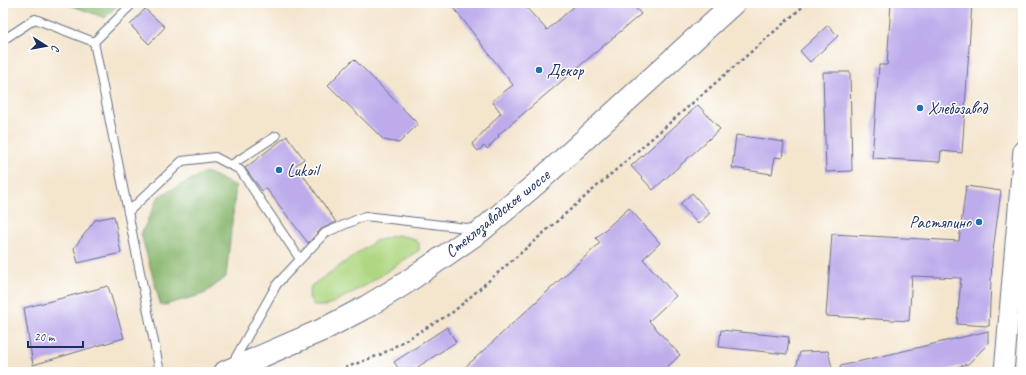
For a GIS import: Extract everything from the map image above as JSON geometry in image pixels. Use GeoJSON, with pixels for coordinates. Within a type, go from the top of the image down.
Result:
{"type":"FeatureCollection","features":[{"type":"Feature","properties":{"kind":"main road","name":"Стеклозаводское шоссе"},"geometry":{"type":"LineString","coordinates":[[227,371],[322,330],[366,307],[404,284],[482,230],[537,183],[734,3]]}},
{"type":"Feature","properties":{"kind":"street"},"geometry":{"type":"LineString","coordinates":[[1004,372],[1023,150]]}},
{"type":"Feature","properties":{"kind":"lane"},"geometry":{"type":"LineString","coordinates":[[94,42],[133,3]]}},
{"type":"Feature","properties":{"kind":"lane"},"geometry":{"type":"LineString","coordinates":[[3,40],[35,19],[94,42]]}},
{"type":"Feature","properties":{"kind":"lane"},"geometry":{"type":"LineString","coordinates":[[94,42],[160,372]]}},
{"type":"Feature","properties":{"kind":"lane"},"geometry":{"type":"LineString","coordinates":[[231,165],[276,136]]}},
{"type":"Feature","properties":{"kind":"lane"},"geometry":{"type":"LineString","coordinates":[[128,212],[182,161],[215,157],[240,170],[300,259]]}},
{"type":"Feature","properties":{"kind":"lane"},"geometry":{"type":"LineString","coordinates":[[227,371],[277,284],[325,233],[365,216],[482,230]]}},
{"type":"Feature","properties":{"kind":"path"},"geometry":{"type":"LineString","coordinates":[[334,372],[382,354],[453,312],[806,3]]}},
{"type":"Feature","properties":{"kind":"green space"},"geometry":{"type":"Polygon","coordinates":[[[65,3],[120,3],[105,18],[65,3]]]}},
{"type":"Feature","properties":{"kind":"green space"},"geometry":{"type":"Polygon","coordinates":[[[206,172],[236,186],[226,277],[204,294],[161,306],[141,234],[159,196],[206,172]]]}},
{"type":"Feature","properties":{"kind":"green space"},"geometry":{"type":"Polygon","coordinates":[[[397,235],[412,238],[419,243],[419,250],[368,284],[327,306],[314,306],[309,297],[311,286],[375,241],[397,235]]]}},
{"type":"Feature","properties":{"kind":"building","name":"Декор"},"geometry":{"type":"Polygon","coordinates":[[[450,3],[522,3],[547,30],[578,3],[631,3],[641,14],[498,135],[499,136],[487,149],[484,146],[478,151],[472,144],[501,113],[492,101],[513,85],[450,3]]]}},
{"type":"Feature","properties":{"kind":"building","name":"Хлебозавод"},"geometry":{"type":"Polygon","coordinates":[[[891,3],[972,3],[962,153],[941,151],[940,162],[872,158],[879,65],[887,65],[891,3]]]}},
{"type":"Feature","properties":{"kind":"building"},"geometry":{"type":"Polygon","coordinates":[[[145,9],[165,27],[149,44],[130,25],[145,9]]]}},
{"type":"Feature","properties":{"kind":"building"},"geometry":{"type":"Polygon","coordinates":[[[828,25],[838,36],[810,62],[800,51],[828,25]]]}},
{"type":"Feature","properties":{"kind":"building"},"geometry":{"type":"Polygon","coordinates":[[[354,59],[418,124],[399,143],[384,140],[328,85],[354,59]]]}},
{"type":"Feature","properties":{"kind":"building"},"geometry":{"type":"Polygon","coordinates":[[[823,72],[850,72],[852,171],[826,172],[823,72]]]}},
{"type":"Feature","properties":{"kind":"building"},"geometry":{"type":"Polygon","coordinates":[[[698,105],[720,129],[653,190],[631,166],[698,105]]]}},
{"type":"Feature","properties":{"kind":"building"},"geometry":{"type":"Polygon","coordinates":[[[736,135],[784,142],[782,158],[775,157],[772,174],[732,168],[736,135]]]}},
{"type":"Feature","properties":{"kind":"building"},"geometry":{"type":"Polygon","coordinates":[[[287,136],[304,159],[296,165],[336,222],[321,229],[308,243],[266,188],[262,191],[245,168],[287,136]]]}},
{"type":"Feature","properties":{"kind":"building"},"geometry":{"type":"Polygon","coordinates":[[[966,186],[1001,191],[992,258],[989,326],[957,324],[961,278],[912,276],[909,321],[826,316],[832,234],[959,241],[966,186]]]}},
{"type":"Feature","properties":{"kind":"building"},"geometry":{"type":"Polygon","coordinates":[[[692,193],[710,213],[698,224],[680,204],[692,193]]]}},
{"type":"Feature","properties":{"kind":"building"},"geometry":{"type":"Polygon","coordinates":[[[629,208],[660,243],[643,259],[676,296],[649,321],[680,355],[662,372],[460,372],[600,243],[596,238],[629,208]]]}},
{"type":"Feature","properties":{"kind":"building"},"geometry":{"type":"Polygon","coordinates":[[[114,216],[121,253],[78,263],[74,248],[95,220],[114,216]]]}},
{"type":"Feature","properties":{"kind":"building"},"geometry":{"type":"Polygon","coordinates":[[[108,286],[124,338],[33,365],[24,308],[108,286]]]}},
{"type":"Feature","properties":{"kind":"building"},"geometry":{"type":"Polygon","coordinates":[[[447,327],[456,342],[410,372],[401,372],[394,362],[447,327]]]}},
{"type":"Feature","properties":{"kind":"building"},"geometry":{"type":"Polygon","coordinates":[[[721,330],[789,337],[787,354],[719,347],[721,330]]]}},
{"type":"Feature","properties":{"kind":"building"},"geometry":{"type":"Polygon","coordinates":[[[988,331],[988,344],[968,364],[939,372],[841,372],[840,366],[988,331]]]}},
{"type":"Feature","properties":{"kind":"building"},"geometry":{"type":"Polygon","coordinates":[[[828,351],[833,372],[795,372],[800,352],[828,351]]]}},
{"type":"Feature","properties":{"kind":"place","name":"Декор"},"geometry":{"type":"Point","coordinates":[539,70]}},
{"type":"Feature","properties":{"kind":"place","name":"Хлебозавод"},"geometry":{"type":"Point","coordinates":[920,108]}},
{"type":"Feature","properties":{"kind":"place","name":"Lukoil"},"geometry":{"type":"Point","coordinates":[279,170]}},
{"type":"Feature","properties":{"kind":"place","name":"Растяпино"},"geometry":{"type":"Point","coordinates":[979,222]}}]}
